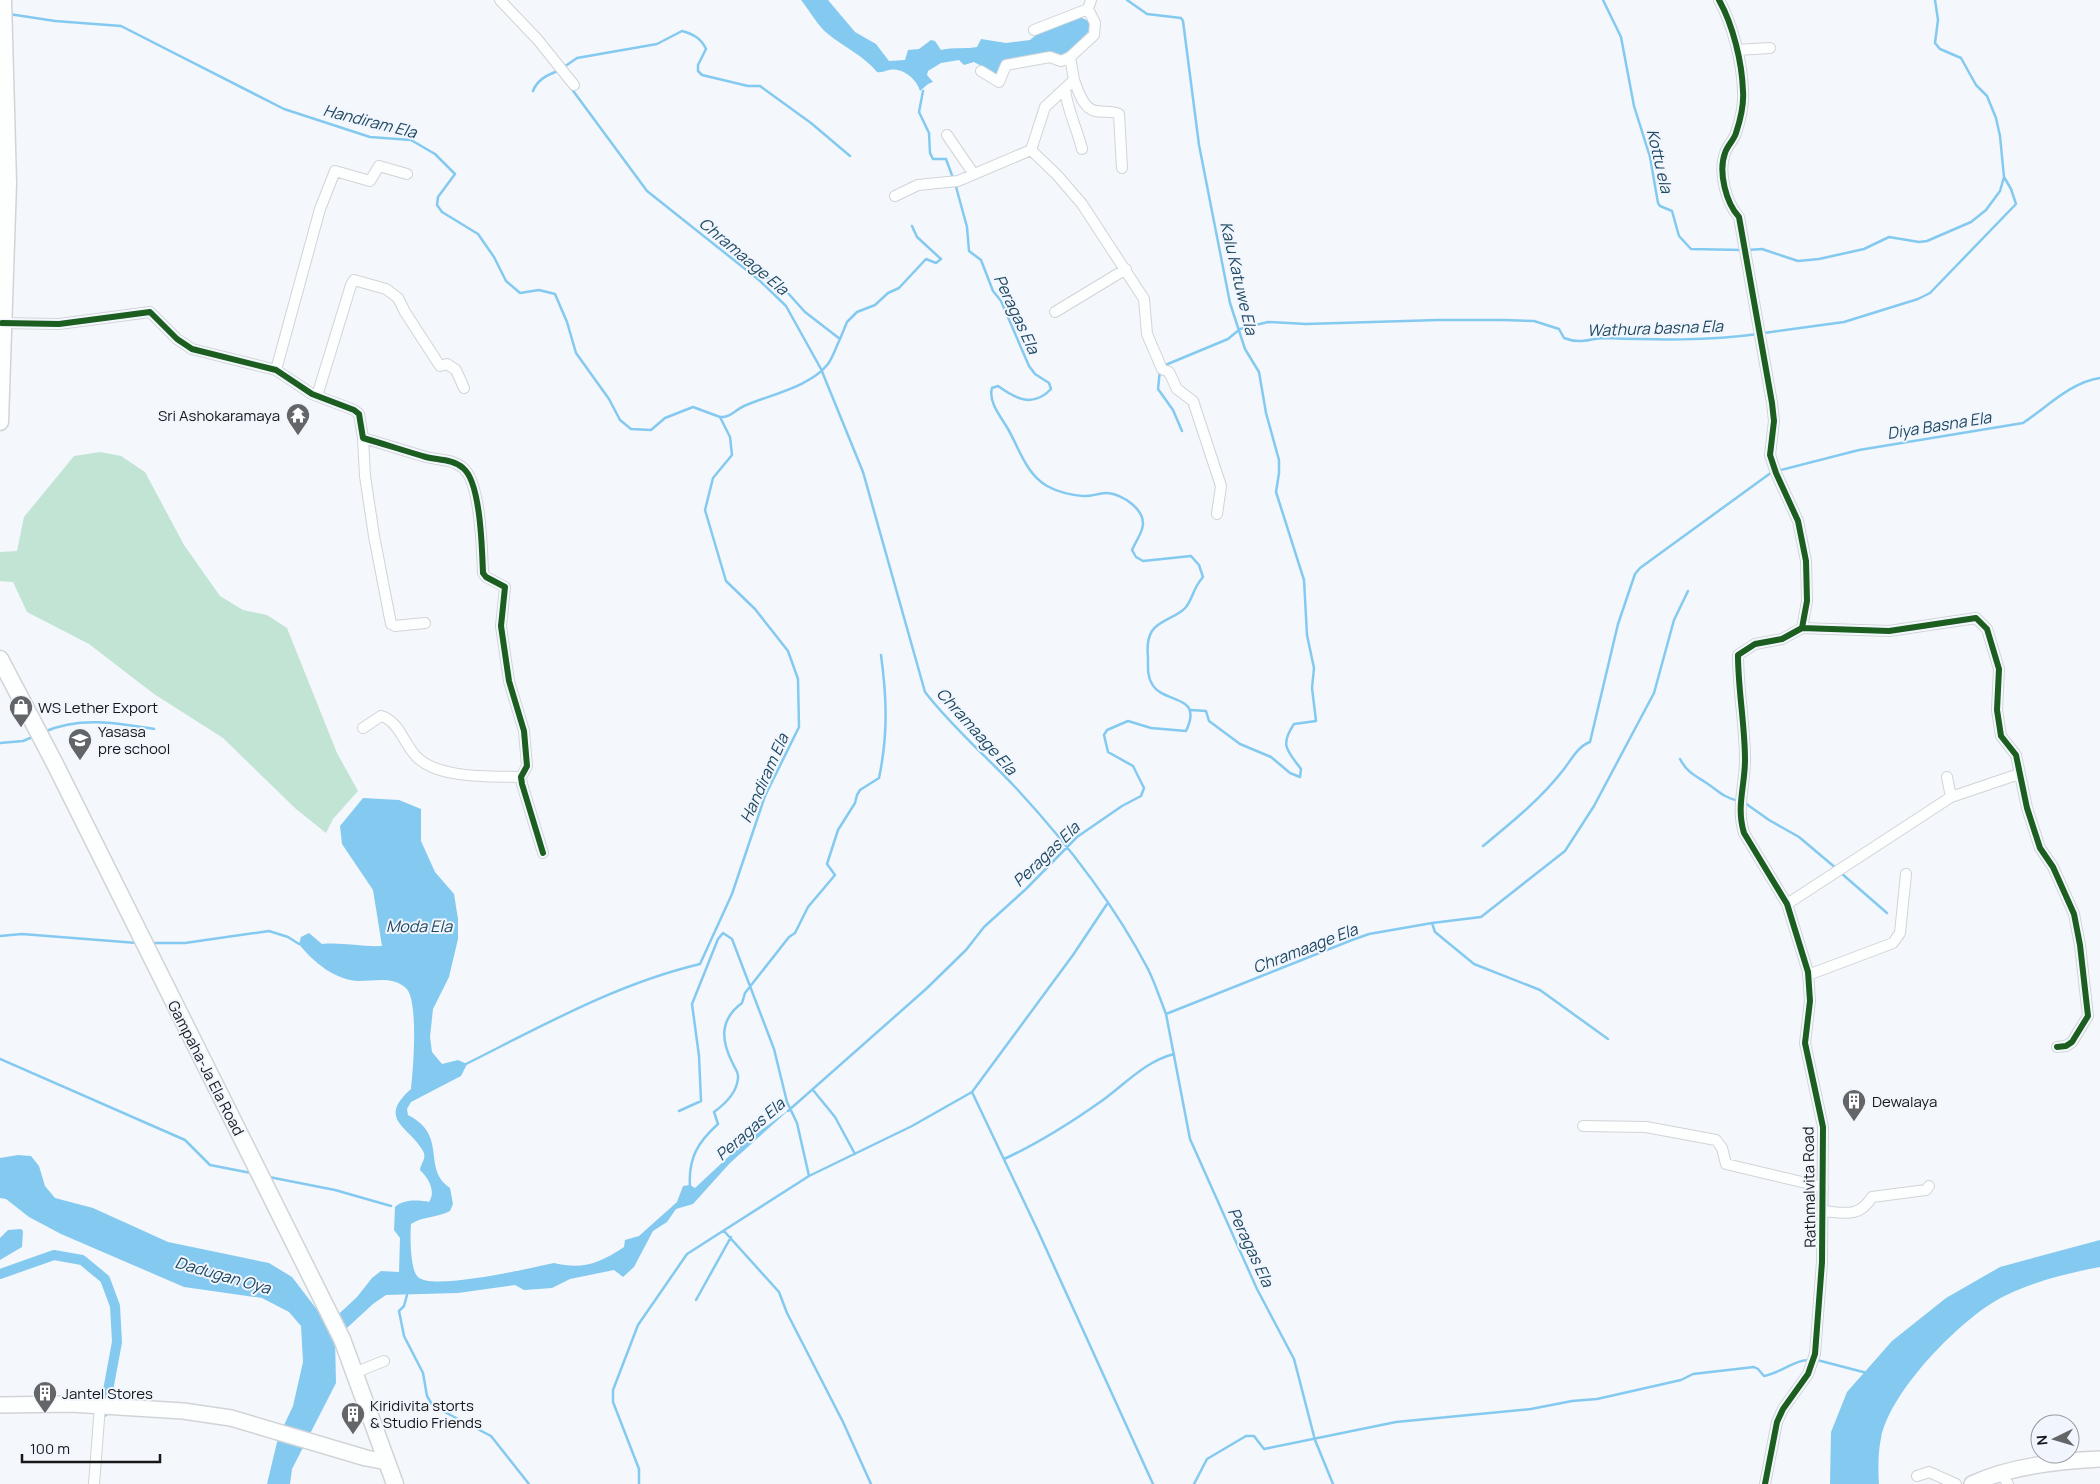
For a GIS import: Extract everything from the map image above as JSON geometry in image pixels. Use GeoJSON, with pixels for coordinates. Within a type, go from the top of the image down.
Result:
{"type":"FeatureCollection","features":[{"type":"Feature","properties":{"kind":"highway"},"geometry":{"type":"LineString","coordinates":[[0,422],[8,183],[2,75],[3,9]]}},
{"type":"Feature","properties":{"kind":"highway","name":"Gampaha-Ja Ela Road"},"geometry":{"type":"LineString","coordinates":[[0,659],[40,734],[342,1339],[395,1484]]}},
{"type":"Feature","properties":{"kind":"main road"},"geometry":{"type":"LineString","coordinates":[[0,1405],[100,1406],[183,1411],[231,1418],[387,1462]]}},
{"type":"Feature","properties":{"kind":"main road"},"geometry":{"type":"LineString","coordinates":[[1972,1484],[2005,1479],[2068,1462],[2100,1459]]}},
{"type":"Feature","properties":{"kind":"street"},"geometry":{"type":"LineString","coordinates":[[500,0],[538,40],[574,85]]}},
{"type":"Feature","properties":{"kind":"street"},"geometry":{"type":"LineString","coordinates":[[1718,0],[1725,11],[1736,50],[1743,99],[1736,134],[1724,153],[1722,172],[1727,196],[1734,212],[1739,217],[1772,403],[1774,421],[1770,455],[1775,471],[1798,521],[1806,560],[1807,601],[1802,628],[1889,630],[1976,618],[1981,620],[1987,629],[1999,669],[1997,710],[2001,736],[2016,755],[2019,774],[2040,848],[2053,867],[2074,914],[2086,986],[2088,1016],[2082,1029],[2072,1042],[2066,1046],[2058,1046]]}},
{"type":"Feature","properties":{"kind":"street"},"geometry":{"type":"LineString","coordinates":[[981,71],[999,82],[1006,65],[1050,57],[1061,62],[1070,57],[1094,35],[1095,23],[1089,5],[1034,30]]}},
{"type":"Feature","properties":{"kind":"street"},"geometry":{"type":"LineString","coordinates":[[1736,50],[1770,48]]}},
{"type":"Feature","properties":{"kind":"street"},"geometry":{"type":"LineString","coordinates":[[1070,57],[1074,80],[1084,102],[1096,111],[1111,110],[1119,114],[1122,168]]}},
{"type":"Feature","properties":{"kind":"street"},"geometry":{"type":"LineString","coordinates":[[895,196],[918,185],[955,182],[1030,150],[1045,107],[1074,80]]}},
{"type":"Feature","properties":{"kind":"street"},"geometry":{"type":"LineString","coordinates":[[1065,89],[1068,109],[1076,125],[1082,149]]}},
{"type":"Feature","properties":{"kind":"street"},"geometry":{"type":"LineString","coordinates":[[947,135],[973,173]]}},
{"type":"Feature","properties":{"kind":"street"},"geometry":{"type":"LineString","coordinates":[[1030,150],[1057,175],[1082,204],[1126,269],[1144,300],[1147,334],[1162,367],[1169,372],[1177,389],[1193,400],[1221,486],[1217,514]]}},
{"type":"Feature","properties":{"kind":"street"},"geometry":{"type":"LineString","coordinates":[[276,370],[320,210],[335,171],[370,181],[379,166],[407,174]]}},
{"type":"Feature","properties":{"kind":"street"},"geometry":{"type":"LineString","coordinates":[[1054,312],[1126,269]]}},
{"type":"Feature","properties":{"kind":"street"},"geometry":{"type":"LineString","coordinates":[[317,396],[350,285],[354,280],[386,289],[398,298],[440,366],[447,364],[456,370],[464,388]]}},
{"type":"Feature","properties":{"kind":"street"},"geometry":{"type":"LineString","coordinates":[[2,323],[59,324],[150,312],[177,339],[192,349],[276,370],[306,391],[347,406],[359,414],[363,438],[365,476],[374,536],[392,624],[394,626],[425,623]]}},
{"type":"Feature","properties":{"kind":"street"},"geometry":{"type":"LineString","coordinates":[[363,438],[428,457],[453,462],[464,468],[468,474],[477,507],[482,538],[483,573],[486,577],[505,587],[501,626],[509,680],[524,731],[527,766],[521,777],[543,853]]}},
{"type":"Feature","properties":{"kind":"street","name":"Rathmalvita Road"},"geometry":{"type":"LineString","coordinates":[[1765,1484],[1777,1422],[1814,1358],[1822,1262],[1823,1127],[1805,1042],[1810,1001],[1808,975],[1787,904],[1744,833],[1740,802],[1745,759],[1743,701],[1738,672],[1740,652],[1755,644],[1782,640],[1802,628]]}},
{"type":"Feature","properties":{"kind":"street"},"geometry":{"type":"LineString","coordinates":[[363,728],[381,716],[385,716],[402,733],[417,758],[427,765],[455,774],[521,777]]}},
{"type":"Feature","properties":{"kind":"street"},"geometry":{"type":"LineString","coordinates":[[1787,904],[1951,797],[2019,774]]}},
{"type":"Feature","properties":{"kind":"street"},"geometry":{"type":"LineString","coordinates":[[1948,777],[1951,797]]}},
{"type":"Feature","properties":{"kind":"street"},"geometry":{"type":"LineString","coordinates":[[1808,975],[1893,943],[1900,933],[1906,874]]}},
{"type":"Feature","properties":{"kind":"street"},"geometry":{"type":"LineString","coordinates":[[1584,1126],[1646,1127],[1716,1140],[1722,1148],[1726,1164],[1823,1187]]}},
{"type":"Feature","properties":{"kind":"street"},"geometry":{"type":"LineString","coordinates":[[1823,1211],[1852,1213],[1865,1208],[1872,1197],[1926,1190],[1930,1186]]}},
{"type":"Feature","properties":{"kind":"street"},"geometry":{"type":"LineString","coordinates":[[354,1373],[384,1361]]}},
{"type":"Feature","properties":{"kind":"street"},"geometry":{"type":"LineString","coordinates":[[94,1484],[100,1406]]}},
{"type":"Feature","properties":{"kind":"street"},"geometry":{"type":"LineString","coordinates":[[1917,1476],[1929,1472],[1956,1484]]}},
{"type":"Feature","properties":{"kind":"green space"},"geometry":{"type":"Polygon","coordinates":[[[100,452],[121,456],[145,472],[184,545],[220,596],[243,610],[267,615],[287,628],[337,753],[358,791],[333,819],[326,833],[296,809],[223,738],[154,694],[89,644],[27,612],[13,582],[0,581],[0,552],[17,551],[24,517],[74,456],[100,452]]]}},
{"type":"Feature","properties":{"kind":"water"},"geometry":{"type":"Polygon","coordinates":[[[801,0],[828,0],[855,32],[876,44],[889,61],[905,60],[908,50],[919,49],[931,40],[935,41],[941,50],[977,47],[981,39],[1006,43],[1030,40],[1037,34],[1079,16],[1088,21],[1091,29],[1063,58],[1010,61],[996,77],[989,70],[974,62],[964,65],[959,60],[941,63],[928,71],[927,75],[933,82],[920,91],[916,82],[904,72],[889,70],[877,72],[866,61],[824,30],[801,0]]]}},
{"type":"Feature","properties":{"kind":"water","name":"Moda Ela"},"geometry":{"type":"Polygon","coordinates":[[[363,798],[399,800],[421,809],[421,841],[435,872],[454,894],[458,919],[458,939],[449,977],[433,1009],[430,1037],[432,1052],[442,1064],[458,1060],[467,1064],[461,1076],[411,1102],[407,1109],[408,1115],[420,1123],[428,1132],[432,1142],[437,1171],[450,1188],[453,1204],[450,1211],[411,1224],[412,1260],[418,1277],[427,1281],[461,1280],[554,1263],[574,1266],[599,1261],[624,1247],[625,1240],[639,1236],[677,1202],[683,1186],[690,1185],[695,1188],[742,1144],[790,1109],[730,1163],[693,1204],[676,1209],[667,1222],[653,1231],[634,1267],[623,1277],[614,1270],[570,1279],[552,1288],[524,1290],[515,1285],[458,1293],[386,1295],[373,1304],[335,1339],[336,1383],[292,1469],[290,1484],[267,1484],[278,1438],[293,1406],[303,1362],[301,1326],[289,1312],[262,1298],[184,1287],[61,1234],[29,1217],[6,1199],[0,1198],[0,1158],[18,1155],[31,1156],[39,1166],[45,1186],[55,1198],[93,1208],[168,1242],[269,1263],[292,1277],[328,1324],[381,1271],[399,1272],[400,1238],[394,1230],[395,1207],[407,1201],[429,1202],[432,1194],[429,1181],[420,1170],[424,1158],[423,1151],[399,1123],[396,1116],[396,1108],[411,1089],[414,1021],[410,995],[406,988],[395,982],[350,980],[333,974],[311,957],[299,944],[301,937],[309,933],[322,944],[382,946],[373,890],[342,844],[340,826],[363,798]]]}},
{"type":"Feature","properties":{"kind":"water"},"geometry":{"type":"Polygon","coordinates":[[[21,1229],[23,1231],[22,1247],[0,1260],[0,1238],[8,1230],[21,1229]]]}},
{"type":"Feature","properties":{"kind":"water"},"geometry":{"type":"Polygon","coordinates":[[[2100,1240],[2100,1267],[2055,1277],[2009,1294],[1983,1309],[1937,1350],[1908,1385],[1886,1421],[1879,1449],[1879,1484],[1830,1484],[1831,1432],[1847,1392],[1892,1341],[1946,1298],[2000,1267],[2100,1240]]]}},
{"type":"Feature","properties":{"kind":"waterway","name":"Kalu Katuwe Ela"},"geometry":{"type":"LineString","coordinates":[[1127,0],[1147,14],[1181,18],[1183,21],[1199,145],[1230,303],[1245,349],[1259,372],[1266,413],[1279,460],[1276,492],[1304,580],[1307,635],[1314,668],[1312,688],[1316,721],[1294,724],[1287,738],[1286,743],[1289,753],[1301,769],[1300,777],[1290,773],[1271,757],[1240,744],[1209,721],[1206,711],[1191,710]]}},
{"type":"Feature","properties":{"kind":"waterway","name":"Kottu ela"},"geometry":{"type":"LineString","coordinates":[[1603,0],[1621,37],[1634,106],[1650,157],[1658,203],[1660,206],[1672,211],[1679,236],[1691,249],[1742,250]]}},
{"type":"Feature","properties":{"kind":"waterway","name":"Kottu ela"},"geometry":{"type":"LineString","coordinates":[[1747,250],[1762,249],[1798,261],[1819,259],[1864,249],[1889,237],[1919,242],[1927,241],[1971,222],[1986,210],[2000,191],[2004,177],[2000,136],[1996,118],[1987,96],[1976,85],[1961,58],[1940,49],[1935,43],[1938,20],[1935,0]]}},
{"type":"Feature","properties":{"kind":"waterway","name":"Handiram Ela"},"geometry":{"type":"LineString","coordinates":[[9,14],[55,21],[121,26],[284,109],[370,137],[411,140],[435,154],[455,174],[438,197],[437,205],[442,212],[478,234],[494,257],[506,281],[520,293],[539,290],[555,294],[567,322],[576,353],[609,399],[620,420],[631,429],[651,430],[665,418],[693,407],[720,417],[730,437],[732,455],[713,478],[705,510],[726,581],[755,609],[788,651],[798,679],[799,727],[765,796],[732,894],[700,964],[669,972],[609,994],[466,1064]]}},
{"type":"Feature","properties":{"kind":"waterway"},"geometry":{"type":"LineString","coordinates":[[564,67],[577,58],[657,44],[682,31],[686,32],[699,39],[706,49],[698,65],[698,71],[702,75],[748,86],[760,86],[811,123],[850,156]]}},
{"type":"Feature","properties":{"kind":"waterway"},"geometry":{"type":"LineString","coordinates":[[533,91],[543,78],[558,71]]}},
{"type":"Feature","properties":{"kind":"waterway","name":"Chramaage Ela"},"geometry":{"type":"LineString","coordinates":[[571,88],[647,191],[759,280],[786,306],[821,369],[863,472],[925,692],[946,717],[1005,776],[1053,829],[1088,874],[1135,945],[1151,974],[1166,1014],[1369,934],[1432,923],[1435,932],[1474,964],[1540,990],[1608,1039]]}},
{"type":"Feature","properties":{"kind":"waterway","name":"Peragas Ela"},"geometry":{"type":"LineString","coordinates":[[923,91],[919,112],[929,133],[930,153],[933,159],[946,159],[953,178]]}},
{"type":"Feature","properties":{"kind":"waterway","name":"Wathura basna Ela"},"geometry":{"type":"LineString","coordinates":[[1764,333],[1844,322],[1918,299],[1930,293],[2016,204],[2011,189],[2004,177]]}},
{"type":"Feature","properties":{"kind":"waterway","name":"Peragas Ela"},"geometry":{"type":"LineString","coordinates":[[788,1111],[926,989],[966,950],[984,927],[1026,889],[1077,837],[1122,806],[1141,796],[1144,788],[1133,766],[1108,752],[1104,735],[1107,730],[1128,721],[1151,728],[1186,731],[1190,719],[1190,711],[1186,705],[1165,695],[1150,681],[1148,640],[1155,627],[1178,614],[1186,607],[1203,577],[1199,565],[1191,556],[1143,561],[1136,557],[1132,550],[1141,532],[1143,522],[1132,504],[1112,494],[1103,493],[1086,496],[1060,492],[1040,481],[1028,468],[993,404],[992,388],[998,386],[1018,398],[1031,400],[1044,395],[1051,389],[1049,383],[1035,374],[1029,366],[1001,301],[993,291],[981,260],[969,251],[967,227],[955,183]]}},
{"type":"Feature","properties":{"kind":"waterway"},"geometry":{"type":"LineString","coordinates":[[840,339],[847,322],[857,312],[875,305],[888,293],[899,288],[926,259],[936,263],[941,259],[917,237],[912,226]]}},
{"type":"Feature","properties":{"kind":"waterway"},"geometry":{"type":"LineString","coordinates":[[720,417],[730,415],[744,406],[811,379],[828,364],[840,339],[805,312],[787,292],[758,271],[747,257]]}},
{"type":"Feature","properties":{"kind":"waterway","name":"Wathura basna Ela"},"geometry":{"type":"LineString","coordinates":[[1163,366],[1228,339],[1240,329],[1268,322],[1306,324],[1438,320],[1534,321],[1559,329],[1564,338],[1576,341],[1599,338],[1701,339],[1758,334]]}},
{"type":"Feature","properties":{"kind":"waterway","name":"Wathura basna Ela"},"geometry":{"type":"LineString","coordinates":[[1160,370],[1158,389],[1173,410],[1182,431]]}},
{"type":"Feature","properties":{"kind":"waterway","name":"Diya Basna Ela"},"geometry":{"type":"LineString","coordinates":[[1777,471],[1859,450],[2023,423],[2079,384],[2100,378]]}},
{"type":"Feature","properties":{"kind":"waterway"},"geometry":{"type":"LineString","coordinates":[[1483,846],[1536,800],[1555,780],[1578,750],[1590,742],[1618,624],[1635,574],[1640,568],[1772,472]]}},
{"type":"Feature","properties":{"kind":"waterway"},"geometry":{"type":"LineString","coordinates":[[1432,923],[1481,917],[1565,851],[1594,806],[1654,693],[1674,620],[1688,591]]}},
{"type":"Feature","properties":{"kind":"waterway","name":"Peragas Ela"},"geometry":{"type":"LineString","coordinates":[[690,1187],[691,1167],[696,1151],[705,1137],[718,1124],[714,1112],[730,1098],[737,1083],[738,1074],[726,1047],[724,1031],[729,1016],[742,1003],[745,993],[789,937],[795,933],[808,907],[835,875],[827,864],[838,830],[855,803],[860,790],[879,778],[886,717],[881,655]]}},
{"type":"Feature","properties":{"kind":"waterway"},"geometry":{"type":"LineString","coordinates":[[44,732],[57,727],[85,722],[113,723],[154,729]]}},
{"type":"Feature","properties":{"kind":"waterway"},"geometry":{"type":"LineString","coordinates":[[0,743],[23,741],[35,736]]}},
{"type":"Feature","properties":{"kind":"waterway"},"geometry":{"type":"LineString","coordinates":[[1680,759],[1685,767],[1694,775],[1724,796],[1739,801]]}},
{"type":"Feature","properties":{"kind":"waterway"},"geometry":{"type":"LineString","coordinates":[[1745,803],[1769,820],[1799,837],[1837,869]]}},
{"type":"Feature","properties":{"kind":"waterway"},"geometry":{"type":"LineString","coordinates":[[1841,873],[1887,913]]}},
{"type":"Feature","properties":{"kind":"waterway"},"geometry":{"type":"LineString","coordinates":[[639,1484],[639,1469],[613,1402],[613,1390],[638,1325],[687,1254],[809,1176],[912,1126],[972,1092],[1073,955],[1107,904]]}},
{"type":"Feature","properties":{"kind":"waterway"},"geometry":{"type":"LineString","coordinates":[[152,943],[185,943],[269,931],[288,937],[299,944]]}},
{"type":"Feature","properties":{"kind":"waterway"},"geometry":{"type":"LineString","coordinates":[[679,1111],[701,1101],[699,1056],[692,1004],[718,939],[723,933],[732,939],[774,1049],[787,1102],[797,1123],[809,1176]]}},
{"type":"Feature","properties":{"kind":"waterway"},"geometry":{"type":"LineString","coordinates":[[0,936],[22,934],[137,943]]}},
{"type":"Feature","properties":{"kind":"waterway","name":"Peragas Ela"},"geometry":{"type":"LineString","coordinates":[[1166,1014],[1190,1139],[1257,1289],[1294,1359],[1315,1440],[1333,1484]]}},
{"type":"Feature","properties":{"kind":"waterway"},"geometry":{"type":"LineString","coordinates":[[1004,1159],[1067,1124],[1103,1100],[1145,1067],[1174,1054]]}},
{"type":"Feature","properties":{"kind":"waterway"},"geometry":{"type":"LineString","coordinates":[[0,1059],[185,1140],[210,1165],[251,1173]]}},
{"type":"Feature","properties":{"kind":"waterway"},"geometry":{"type":"LineString","coordinates":[[813,1090],[835,1117],[855,1154]]}},
{"type":"Feature","properties":{"kind":"waterway"},"geometry":{"type":"LineString","coordinates":[[972,1092],[1038,1231],[1153,1484]]}},
{"type":"Feature","properties":{"kind":"waterway"},"geometry":{"type":"LineString","coordinates":[[269,1177],[335,1190],[391,1206]]}},
{"type":"Feature","properties":{"kind":"waterway"},"geometry":{"type":"LineString","coordinates":[[724,1231],[779,1292],[787,1313],[843,1422],[871,1484]]}},
{"type":"Feature","properties":{"kind":"waterway"},"geometry":{"type":"LineString","coordinates":[[696,1300],[731,1237]]}},
{"type":"Feature","properties":{"kind":"waterway"},"geometry":{"type":"LineString","coordinates":[[0,1274],[54,1255],[82,1260],[105,1279],[115,1306],[117,1342],[104,1412]]}},
{"type":"Feature","properties":{"kind":"waterway"},"geometry":{"type":"LineString","coordinates":[[407,1295],[404,1306],[399,1311],[404,1336],[423,1373],[427,1396],[433,1406],[491,1436],[529,1484]]}},
{"type":"Feature","properties":{"kind":"waterway"},"geometry":{"type":"LineString","coordinates":[[1194,1484],[1207,1459],[1246,1436],[1254,1436],[1264,1449],[1396,1422],[1531,1409],[1572,1401],[1597,1399],[1681,1380],[1693,1374],[1754,1367],[1764,1376],[1799,1362],[1811,1360]]}},
{"type":"Feature","properties":{"kind":"waterway"},"geometry":{"type":"LineString","coordinates":[[1817,1360],[1867,1373]]}},
{"type":"Feature","properties":{"kind":"cycle path"},"geometry":{"type":"LineString","coordinates":[[1719,0],[1729,21],[1736,44],[1741,68],[1743,96],[1735,136],[1726,150],[1723,161],[1723,178],[1730,204],[1739,217],[1772,403],[1774,421],[1770,455],[1776,473],[1798,521],[1806,561],[1807,601],[1802,628],[1782,639],[1755,644],[1738,655],[1745,760],[1741,805],[1742,823],[1744,833],[1787,904],[1808,972],[1810,1001],[1805,1043],[1823,1127],[1822,1262],[1815,1354],[1808,1374],[1783,1409],[1777,1422],[1765,1484]]}},
{"type":"Feature","properties":{"kind":"cycle path"},"geometry":{"type":"LineString","coordinates":[[2,323],[59,324],[150,312],[177,339],[192,349],[276,370],[312,394],[354,410],[359,414],[363,438],[426,457],[450,461],[463,468],[474,487],[477,502],[483,573],[486,577],[505,587],[501,626],[509,681],[524,731],[527,766],[521,777],[543,853]]}},
{"type":"Feature","properties":{"kind":"cycle path"},"geometry":{"type":"LineString","coordinates":[[1802,628],[1889,631],[1976,618],[1987,629],[1999,669],[1997,710],[2001,736],[2016,755],[2027,808],[2040,848],[2053,867],[2074,914],[2080,945],[2088,1016],[2072,1042],[2066,1046],[2057,1047]]}},
{"type":"Feature","properties":{"kind":"place","name":"Sri Ashokaramaya"},"geometry":{"type":"Point","coordinates":[298,436]}},
{"type":"Feature","properties":{"kind":"place","name":"WS Lether Export"},"geometry":{"type":"Point","coordinates":[21,728]}},
{"type":"Feature","properties":{"kind":"place","name":"Yasasa pre school"},"geometry":{"type":"Point","coordinates":[80,761]}},
{"type":"Feature","properties":{"kind":"place","name":"Dewalaya"},"geometry":{"type":"Point","coordinates":[1854,1122]}},
{"type":"Feature","properties":{"kind":"place","name":"Jantel Stores"},"geometry":{"type":"Point","coordinates":[45,1414]}},
{"type":"Feature","properties":{"kind":"place","name":"Kiridivita storts & Studio Friends"},"geometry":{"type":"Point","coordinates":[353,1435]}},
{"type":"Feature","properties":{"kind":"water label","name":"Dadugan Oya"},"geometry":{"type":"Point","coordinates":[223,1275]}}]}
